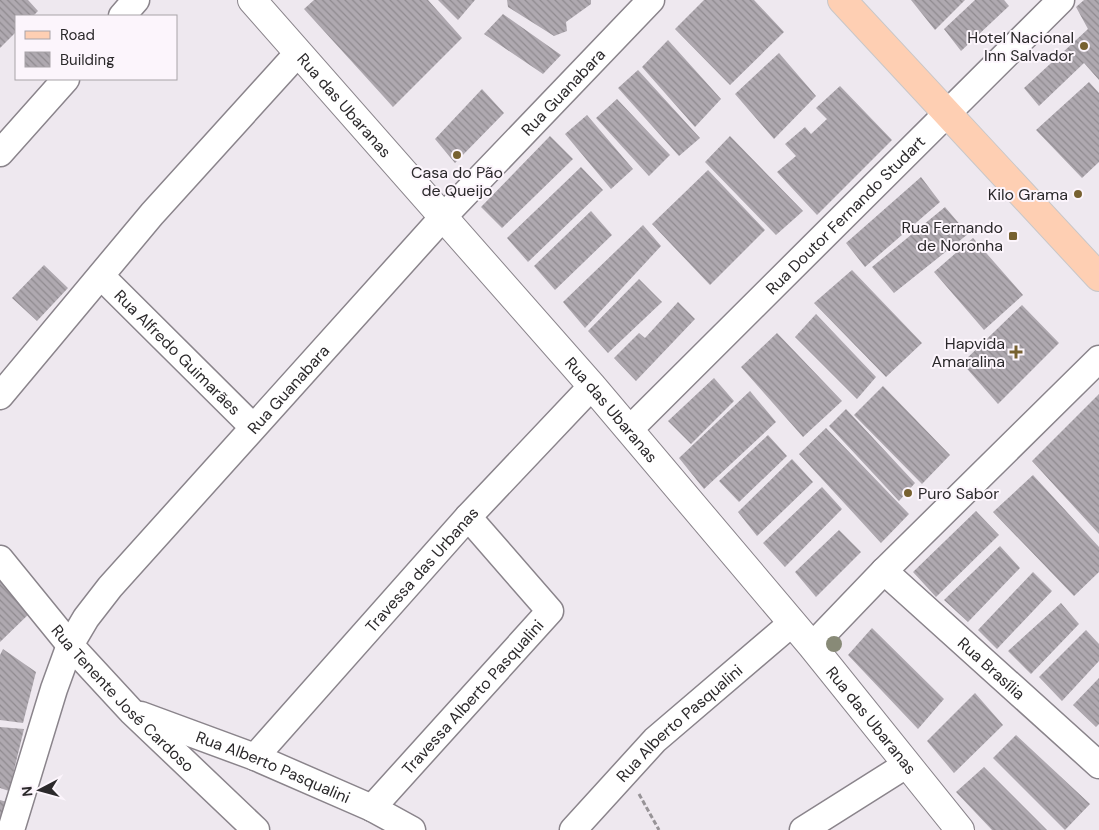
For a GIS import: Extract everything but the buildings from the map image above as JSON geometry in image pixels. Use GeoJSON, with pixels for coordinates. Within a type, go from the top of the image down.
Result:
{"type":"FeatureCollection","features":[{"type":"Feature","properties":{"kind":"main road"},"geometry":{"type":"LineString","coordinates":[[842,0],[1099,277]]}},
{"type":"Feature","properties":{"kind":"street"},"geometry":{"type":"LineString","coordinates":[[123,15],[136,0]]}},
{"type":"Feature","properties":{"kind":"street","name":"Rua Guanabara"},"geometry":{"type":"LineString","coordinates":[[11,830],[54,689],[70,645],[86,618],[110,587],[444,216],[651,0]]}},
{"type":"Feature","properties":{"kind":"street","name":"Rua Doutor Fernando Studart"},"geometry":{"type":"LineString","coordinates":[[629,430],[1061,0]]}},
{"type":"Feature","properties":{"kind":"street","name":"Rua das Ubaranas"},"geometry":{"type":"LineString","coordinates":[[260,3],[298,53],[444,216],[592,386],[812,646],[960,830]]}},
{"type":"Feature","properties":{"kind":"street"},"geometry":{"type":"LineString","coordinates":[[0,396],[193,168],[298,53]]}},
{"type":"Feature","properties":{"kind":"street"},"geometry":{"type":"LineString","coordinates":[[0,153],[65,80]]}},
{"type":"Feature","properties":{"kind":"street","name":"Rua Alfredo Guimarães"},"geometry":{"type":"LineString","coordinates":[[101,276],[253,427]]}},
{"type":"Feature","properties":{"kind":"street"},"geometry":{"type":"LineString","coordinates":[[812,646],[884,571],[1099,359]]}},
{"type":"Feature","properties":{"kind":"street","name":"Travessa das Urbanas"},"geometry":{"type":"LineString","coordinates":[[255,757],[468,517],[592,386]]}},
{"type":"Feature","properties":{"kind":"street","name":"Travessa Alberto Pasqualini"},"geometry":{"type":"LineString","coordinates":[[372,808],[550,611],[468,517]]}},
{"type":"Feature","properties":{"kind":"street","name":"Rua Tenente José Cardoso"},"geometry":{"type":"LineString","coordinates":[[0,559],[70,645],[132,711],[256,830]]}},
{"type":"Feature","properties":{"kind":"street","name":"Rua Brasília"},"geometry":{"type":"LineString","coordinates":[[884,571],[1099,765]]}},
{"type":"Feature","properties":{"kind":"street","name":"Rua Alberto Pasqualini"},"geometry":{"type":"LineString","coordinates":[[573,830],[655,740],[792,623]]}},
{"type":"Feature","properties":{"kind":"street","name":"Rua Alberto Pasqualini"},"geometry":{"type":"LineString","coordinates":[[132,711],[255,757],[372,808],[412,830]]}},
{"type":"Feature","properties":{"kind":"street"},"geometry":{"type":"LineString","coordinates":[[802,830],[906,765]]}},
{"type":"Feature","properties":{"kind":"path"},"geometry":{"type":"LineString","coordinates":[[627,772],[659,830]]}},
{"type":"Feature","properties":{"kind":"place","name":"Hotel Nacional Inn Salvador"},"geometry":{"type":"Point","coordinates":[1084,46]}},
{"type":"Feature","properties":{"kind":"place","name":"Casa do Pão de Queijo"},"geometry":{"type":"Point","coordinates":[457,155]}},
{"type":"Feature","properties":{"kind":"place","name":"Kilo Grama"},"geometry":{"type":"Point","coordinates":[1078,194]}},
{"type":"Feature","properties":{"kind":"place","name":"Rua Fernando de Noronha"},"geometry":{"type":"Point","coordinates":[1013,236]}},
{"type":"Feature","properties":{"kind":"place","name":"Hapvida Amaralina"},"geometry":{"type":"Point","coordinates":[1016,352]}},
{"type":"Feature","properties":{"kind":"place","name":"Puro Sabor"},"geometry":{"type":"Point","coordinates":[908,493]}}]}
